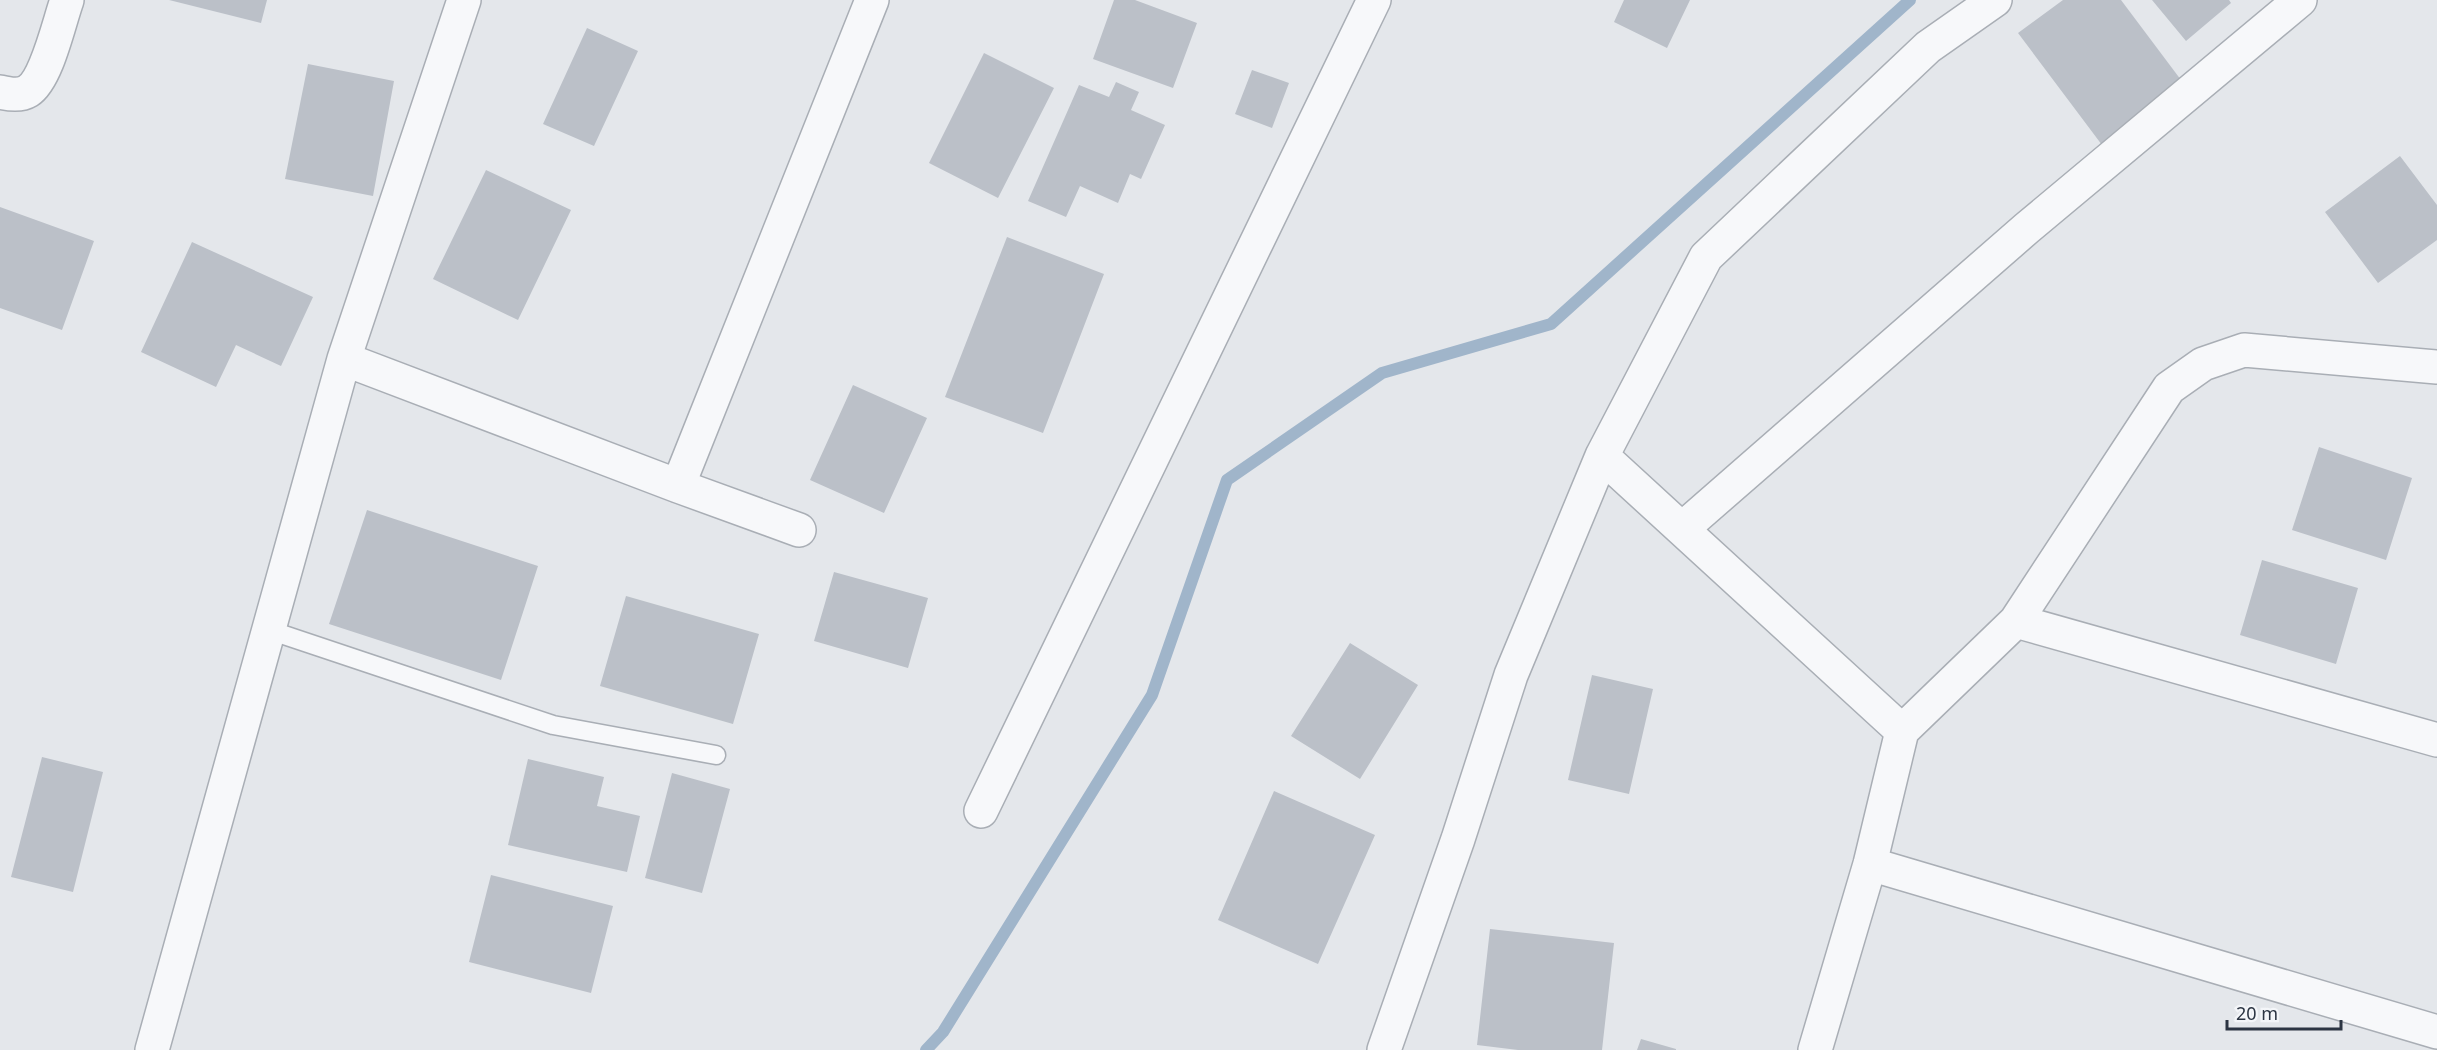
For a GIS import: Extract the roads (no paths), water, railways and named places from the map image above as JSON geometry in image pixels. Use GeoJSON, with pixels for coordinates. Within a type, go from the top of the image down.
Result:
{"type":"FeatureCollection","features":[{"type":"Feature","properties":{"kind":"street"},"geometry":{"type":"LineString","coordinates":[[0,92],[10,95],[27,91],[40,77],[67,0]]}},
{"type":"Feature","properties":{"kind":"street"},"geometry":{"type":"LineString","coordinates":[[152,1050],[344,359],[464,0]]}},
{"type":"Feature","properties":{"kind":"street"},"geometry":{"type":"LineString","coordinates":[[678,486],[872,0]]}},
{"type":"Feature","properties":{"kind":"street"},"geometry":{"type":"LineString","coordinates":[[981,811],[1374,0]]}},
{"type":"Feature","properties":{"kind":"street"},"geometry":{"type":"LineString","coordinates":[[1384,1050],[1454,850],[1511,675],[1602,456],[1706,257],[1928,47],[1995,0]]}},
{"type":"Feature","properties":{"kind":"street"},"geometry":{"type":"LineString","coordinates":[[1682,529],[2027,228],[2300,0]]}},
{"type":"Feature","properties":{"kind":"street"},"geometry":{"type":"LineString","coordinates":[[1815,1050],[1870,864],[1902,731],[2016,621],[2169,388],[2203,364],[2244,350],[2437,367]]}},
{"type":"Feature","properties":{"kind":"street"},"geometry":{"type":"LineString","coordinates":[[344,359],[800,530]]}},
{"type":"Feature","properties":{"kind":"street"},"geometry":{"type":"LineString","coordinates":[[1602,456],[1902,731]]}},
{"type":"Feature","properties":{"kind":"street"},"geometry":{"type":"LineString","coordinates":[[2016,621],[2437,740]]}},
{"type":"Feature","properties":{"kind":"street"},"geometry":{"type":"LineString","coordinates":[[1870,864],[2437,1032]]}},
{"type":"Feature","properties":{"kind":"lane"},"geometry":{"type":"LineString","coordinates":[[268,630],[553,725],[716,755]]}},
{"type":"Feature","properties":{"kind":"waterway"},"geometry":{"type":"LineString","coordinates":[[926,1050],[943,1032],[1152,695],[1227,480],[1382,373],[1551,324],[1910,0]]}}]}
